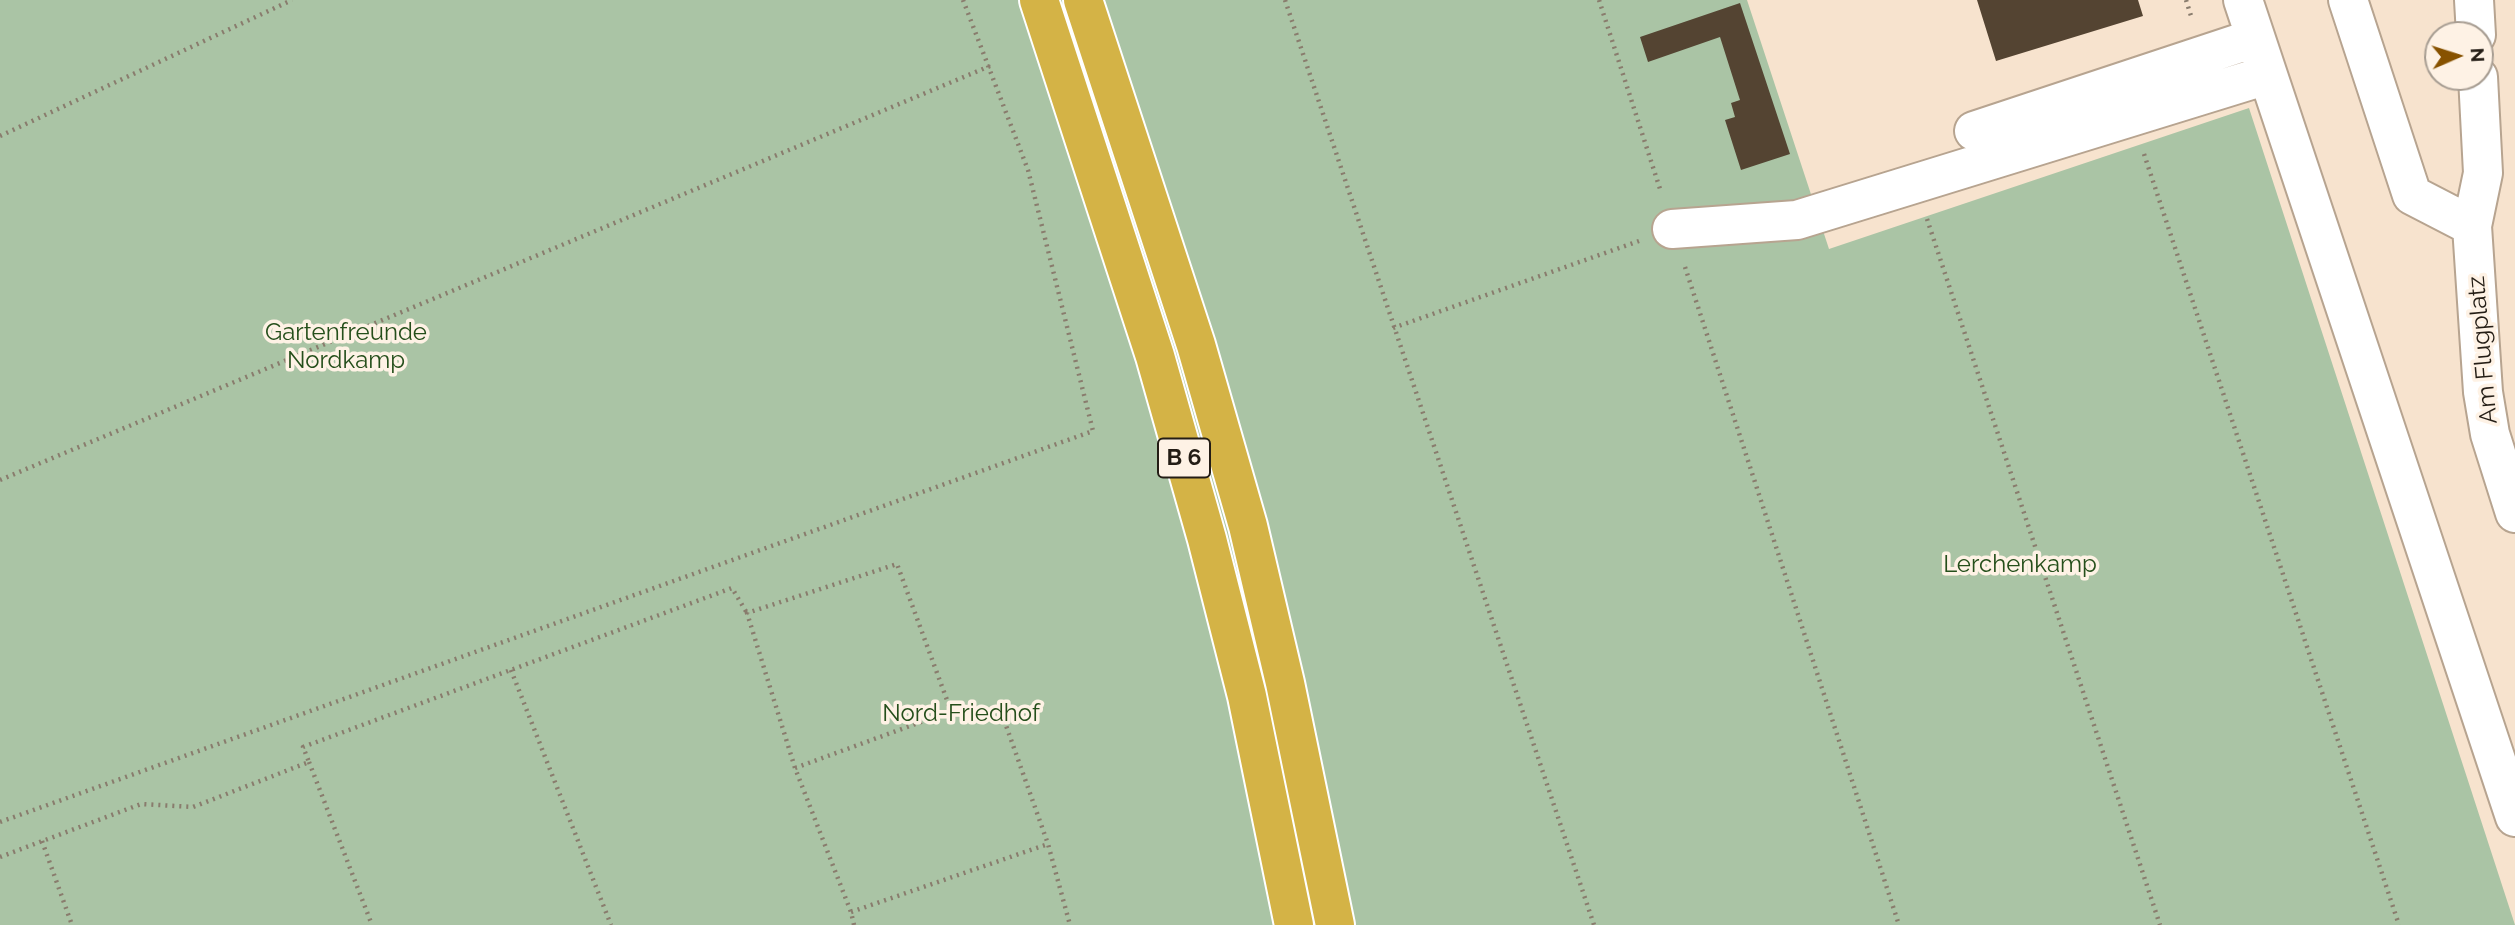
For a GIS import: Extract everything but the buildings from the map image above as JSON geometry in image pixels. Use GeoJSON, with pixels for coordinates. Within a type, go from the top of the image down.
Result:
{"type":"FeatureCollection","features":[{"type":"Feature","properties":{"kind":"highway","name":"B 6"},"geometry":{"type":"LineString","coordinates":[[1039,0],[1151,344],[1207,539],[1247,696],[1294,925]]}},
{"type":"Feature","properties":{"kind":"highway","name":"B 6"},"geometry":{"type":"LineString","coordinates":[[1083,0],[1196,345],[1248,526],[1285,683],[1335,925]]}},
{"type":"Feature","properties":{"kind":"street"},"geometry":{"type":"LineString","coordinates":[[2243,0],[2515,817]]}},
{"type":"Feature","properties":{"kind":"street"},"geometry":{"type":"LineString","coordinates":[[2348,0],[2412,195],[2472,226]]}},
{"type":"Feature","properties":{"kind":"street"},"geometry":{"type":"LineString","coordinates":[[2474,0],[2475,21]]}},
{"type":"Feature","properties":{"kind":"street"},"geometry":{"type":"LineString","coordinates":[[1974,131],[2255,38]]}},
{"type":"Feature","properties":{"kind":"street"},"geometry":{"type":"LineString","coordinates":[[1672,229],[1797,220],[2267,75]]}},
{"type":"Feature","properties":{"kind":"street","name":"Am Flugplatz"},"geometry":{"type":"LineString","coordinates":[[2479,91],[2483,173],[2472,226],[2483,392],[2490,434],[2515,513]]}},
{"type":"Feature","properties":{"kind":"path"},"geometry":{"type":"LineString","coordinates":[[0,136],[292,0]]}},
{"type":"Feature","properties":{"kind":"path"},"geometry":{"type":"LineString","coordinates":[[0,822],[1093,431],[1028,170],[964,0]]}},
{"type":"Feature","properties":{"kind":"path"},"geometry":{"type":"LineString","coordinates":[[1285,0],[1594,925]]}},
{"type":"Feature","properties":{"kind":"path"},"geometry":{"type":"LineString","coordinates":[[1599,0],[1899,925]]}},
{"type":"Feature","properties":{"kind":"path"},"geometry":{"type":"LineString","coordinates":[[0,480],[990,66]]}},
{"type":"Feature","properties":{"kind":"path"},"geometry":{"type":"LineString","coordinates":[[2132,116],[2399,925]]}},
{"type":"Feature","properties":{"kind":"path"},"geometry":{"type":"LineString","coordinates":[[1916,184],[2160,925]]}},
{"type":"Feature","properties":{"kind":"path"},"geometry":{"type":"LineString","coordinates":[[1393,328],[1672,229]]}},
{"type":"Feature","properties":{"kind":"path"},"geometry":{"type":"LineString","coordinates":[[747,613],[897,564],[951,711]]}},
{"type":"Feature","properties":{"kind":"path"},"geometry":{"type":"LineString","coordinates":[[372,925],[303,747],[732,588],[747,613],[794,768],[851,912],[853,925]]}},
{"type":"Feature","properties":{"kind":"path"},"geometry":{"type":"LineString","coordinates":[[511,670],[611,925]]}},
{"type":"Feature","properties":{"kind":"path"},"geometry":{"type":"LineString","coordinates":[[794,768],[951,711],[1003,717],[1048,844],[1070,925]]}},
{"type":"Feature","properties":{"kind":"path"},"geometry":{"type":"LineString","coordinates":[[0,857],[141,804],[193,807],[309,762]]}},
{"type":"Feature","properties":{"kind":"path"},"geometry":{"type":"LineString","coordinates":[[42,841],[72,925]]}},
{"type":"Feature","properties":{"kind":"path"},"geometry":{"type":"LineString","coordinates":[[851,912],[1048,844]]}},
{"type":"Feature","properties":{"kind":"green space"},"geometry":{"type":"Polygon","coordinates":[[[0,0],[1747,0],[1829,249],[2249,108],[2515,925],[0,925],[0,0]]]}},
{"type":"Feature","properties":{"kind":"park label","name":"Gartenfreunde Nordkamp"},"geometry":{"type":"Point","coordinates":[346,347]}},
{"type":"Feature","properties":{"kind":"park label","name":"Lerchenkamp"},"geometry":{"type":"Point","coordinates":[2020,565]}},
{"type":"Feature","properties":{"kind":"park label","name":"Nord-Friedhof"},"geometry":{"type":"Point","coordinates":[961,714]}}]}
